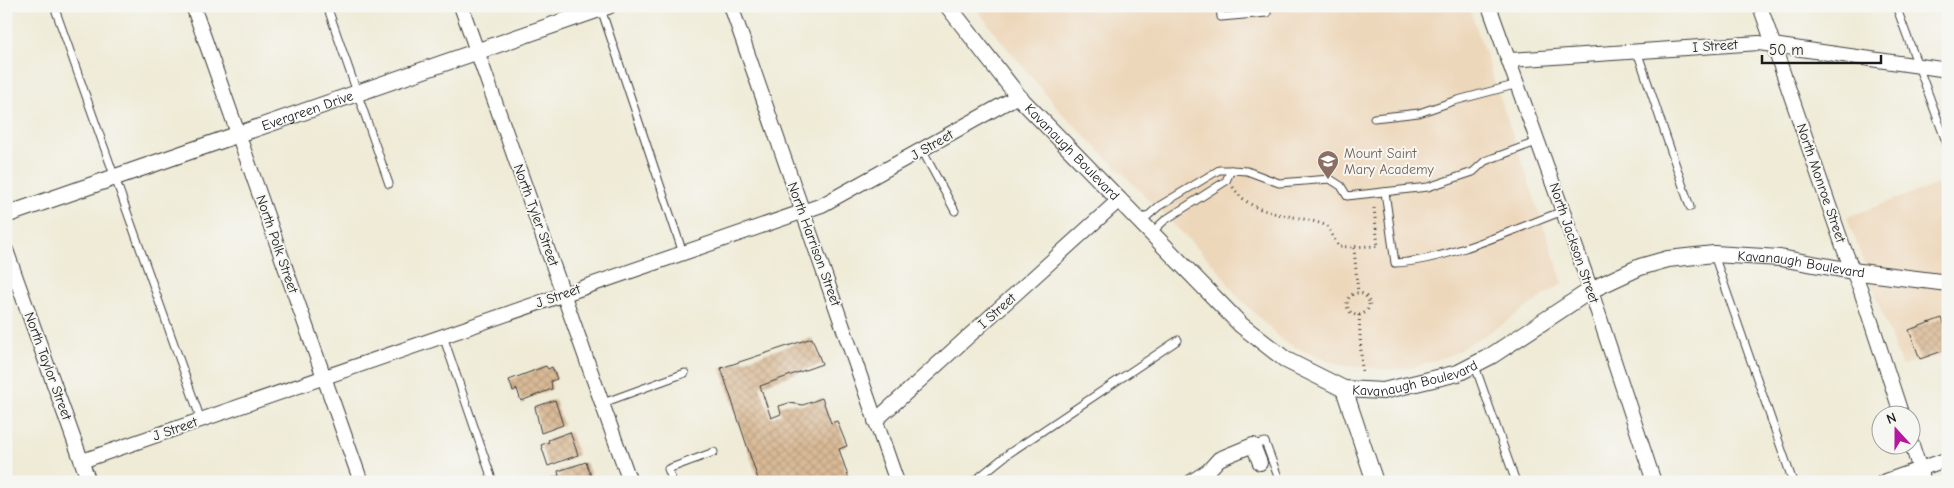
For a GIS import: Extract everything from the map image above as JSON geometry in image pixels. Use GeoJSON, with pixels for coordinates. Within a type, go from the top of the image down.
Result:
{"type":"FeatureCollection","features":[{"type":"Feature","properties":{"kind":"street","name":"North Polk Street"},"geometry":{"type":"LineString","coordinates":[[193,6],[361,482]]}},
{"type":"Feature","properties":{"kind":"street","name":"North Tyler Street"},"geometry":{"type":"LineString","coordinates":[[461,6],[475,51],[565,294],[630,482]]}},
{"type":"Feature","properties":{"kind":"street","name":"North Harrison Street"},"geometry":{"type":"LineString","coordinates":[[731,6],[896,482]]}},
{"type":"Feature","properties":{"kind":"street","name":"Kavanaugh Boulevard"},"geometry":{"type":"LineString","coordinates":[[948,6],[1018,96],[1207,292],[1262,343],[1286,360],[1344,389],[1384,391],[1458,374],[1475,366],[1591,290],[1640,267],[1668,259],[1714,254],[1780,258],[1852,271],[1948,283]]}},
{"type":"Feature","properties":{"kind":"street","name":"North Jackson Street"},"geometry":{"type":"LineString","coordinates":[[1488,6],[1510,60],[1591,290],[1654,482]]}},
{"type":"Feature","properties":{"kind":"street","name":"North Monroe Street"},"geometry":{"type":"LineString","coordinates":[[1760,6],[1899,406]]}},
{"type":"Feature","properties":{"kind":"street","name":"Evergreen Drive"},"geometry":{"type":"LineString","coordinates":[[6,216],[603,7]]}},
{"type":"Feature","properties":{"kind":"street","name":"I Street"},"geometry":{"type":"LineString","coordinates":[[1510,60],[1759,43],[1948,70]]}},
{"type":"Feature","properties":{"kind":"street","name":"J Street"},"geometry":{"type":"LineString","coordinates":[[82,461],[822,205],[848,193],[1018,96]]}},
{"type":"Feature","properties":{"kind":"street","name":"I Street"},"geometry":{"type":"LineString","coordinates":[[875,421],[1119,200]]}},
{"type":"Feature","properties":{"kind":"street","name":"North Taylor Street"},"geometry":{"type":"LineString","coordinates":[[6,250],[90,482]]}},
{"type":"Feature","properties":{"kind":"street"},"geometry":{"type":"LineString","coordinates":[[1344,389],[1375,482]]}},
{"type":"Feature","properties":{"kind":"street"},"geometry":{"type":"LineString","coordinates":[[1191,482],[1210,477],[1220,459],[1253,445],[1260,463]]}},
{"type":"Feature","properties":{"kind":"street"},"geometry":{"type":"LineString","coordinates":[[1916,456],[1922,475]]}},
{"type":"Feature","properties":{"kind":"street"},"geometry":{"type":"LineString","coordinates":[[1883,482],[1922,475],[1948,460]]}},
{"type":"Feature","properties":{"kind":"lane"},"geometry":{"type":"LineString","coordinates":[[54,6],[201,420]]}},
{"type":"Feature","properties":{"kind":"lane"},"geometry":{"type":"LineString","coordinates":[[327,6],[389,184]]}},
{"type":"Feature","properties":{"kind":"lane"},"geometry":{"type":"LineString","coordinates":[[1220,6],[1221,17],[1267,14],[1267,6]]}},
{"type":"Feature","properties":{"kind":"lane"},"geometry":{"type":"LineString","coordinates":[[1896,6],[1948,147]]}},
{"type":"Feature","properties":{"kind":"lane"},"geometry":{"type":"LineString","coordinates":[[603,7],[683,253]]}},
{"type":"Feature","properties":{"kind":"lane"},"geometry":{"type":"LineString","coordinates":[[1637,51],[1690,207]]}},
{"type":"Feature","properties":{"kind":"lane"},"geometry":{"type":"LineString","coordinates":[[1374,118],[1419,113],[1454,101],[1518,84]]}},
{"type":"Feature","properties":{"kind":"lane"},"geometry":{"type":"LineString","coordinates":[[1146,228],[1159,206],[1219,170],[1247,171],[1279,184],[1330,179],[1341,186],[1347,196],[1419,189],[1438,184],[1473,172],[1485,162],[1539,141]]}},
{"type":"Feature","properties":{"kind":"lane"},"geometry":{"type":"LineString","coordinates":[[922,150],[955,211]]}},
{"type":"Feature","properties":{"kind":"lane"},"geometry":{"type":"LineString","coordinates":[[1146,228],[1165,220],[1226,181],[1231,170]]}},
{"type":"Feature","properties":{"kind":"lane"},"geometry":{"type":"LineString","coordinates":[[1385,192],[1394,263],[1442,255],[1563,211]]}},
{"type":"Feature","properties":{"kind":"lane"},"geometry":{"type":"LineString","coordinates":[[1714,254],[1793,482]]}},
{"type":"Feature","properties":{"kind":"lane"},"geometry":{"type":"LineString","coordinates":[[443,336],[493,482]]}},
{"type":"Feature","properties":{"kind":"lane"},"geometry":{"type":"LineString","coordinates":[[973,482],[1008,454],[1178,340]]}},
{"type":"Feature","properties":{"kind":"lane"},"geometry":{"type":"LineString","coordinates":[[1475,366],[1516,482]]}},
{"type":"Feature","properties":{"kind":"lane"},"geometry":{"type":"LineString","coordinates":[[602,403],[684,373]]}},
{"type":"Feature","properties":{"kind":"lane"},"geometry":{"type":"LineString","coordinates":[[1253,445],[1265,442],[1280,482]]}},
{"type":"Feature","properties":{"kind":"lane"},"geometry":{"type":"LineString","coordinates":[[673,482],[668,469],[714,452]]}},
{"type":"Feature","properties":{"kind":"path"},"geometry":{"type":"LineString","coordinates":[[1230,183],[1237,194],[1265,212],[1327,226],[1339,247],[1378,246],[1374,208]]}},
{"type":"Feature","properties":{"kind":"path"},"geometry":{"type":"LineString","coordinates":[[1354,248],[1358,293]]}},
{"type":"Feature","properties":{"kind":"path"},"geometry":{"type":"LineString","coordinates":[[1358,293],[1365,295],[1369,305],[1366,312],[1359,315],[1352,313],[1347,304],[1352,295],[1358,293]]}},
{"type":"Feature","properties":{"kind":"path"},"geometry":{"type":"LineString","coordinates":[[1359,315],[1362,371]]}},
{"type":"Feature","properties":{"kind":"shaded area","name":"Mount Saint Mary Academy"},"geometry":{"type":"Polygon","coordinates":[[[975,6],[1469,6],[1563,283],[1506,322],[1453,354],[1412,368],[1389,370],[1344,366],[1305,352],[1283,341],[1236,295],[1218,269],[1060,111],[997,36],[975,6]]]}},
{"type":"Feature","properties":{"kind":"shaded area"},"geometry":{"type":"Polygon","coordinates":[[[1948,180],[1948,354],[1901,365],[1847,217],[1948,180]]]}},
{"type":"Feature","properties":{"kind":"building"},"geometry":{"type":"Polygon","coordinates":[[[1942,318],[1948,335],[1948,349],[1920,359],[1909,330],[1942,318]]]}},
{"type":"Feature","properties":{"kind":"building"},"geometry":{"type":"Polygon","coordinates":[[[812,338],[822,364],[760,386],[771,418],[781,414],[779,406],[789,403],[803,405],[822,398],[831,423],[837,421],[847,446],[839,449],[850,482],[759,482],[721,368],[812,338]]]}},
{"type":"Feature","properties":{"kind":"building"},"geometry":{"type":"Polygon","coordinates":[[[546,366],[548,369],[552,367],[557,379],[551,381],[552,389],[521,401],[517,389],[513,391],[509,380],[546,366]]]}},
{"type":"Feature","properties":{"kind":"building"},"geometry":{"type":"Polygon","coordinates":[[[555,400],[563,425],[541,433],[535,407],[555,400]]]}},
{"type":"Feature","properties":{"kind":"building"},"geometry":{"type":"Polygon","coordinates":[[[570,432],[578,455],[548,466],[541,445],[549,442],[548,440],[570,432]]]}},
{"type":"Feature","properties":{"kind":"building"},"geometry":{"type":"Polygon","coordinates":[[[586,462],[593,482],[553,482],[552,478],[559,476],[558,471],[586,462]]]}},
{"type":"Feature","properties":{"kind":"place","name":"Mount Saint Mary Academy"},"geometry":{"type":"Point","coordinates":[1328,180]}}]}
